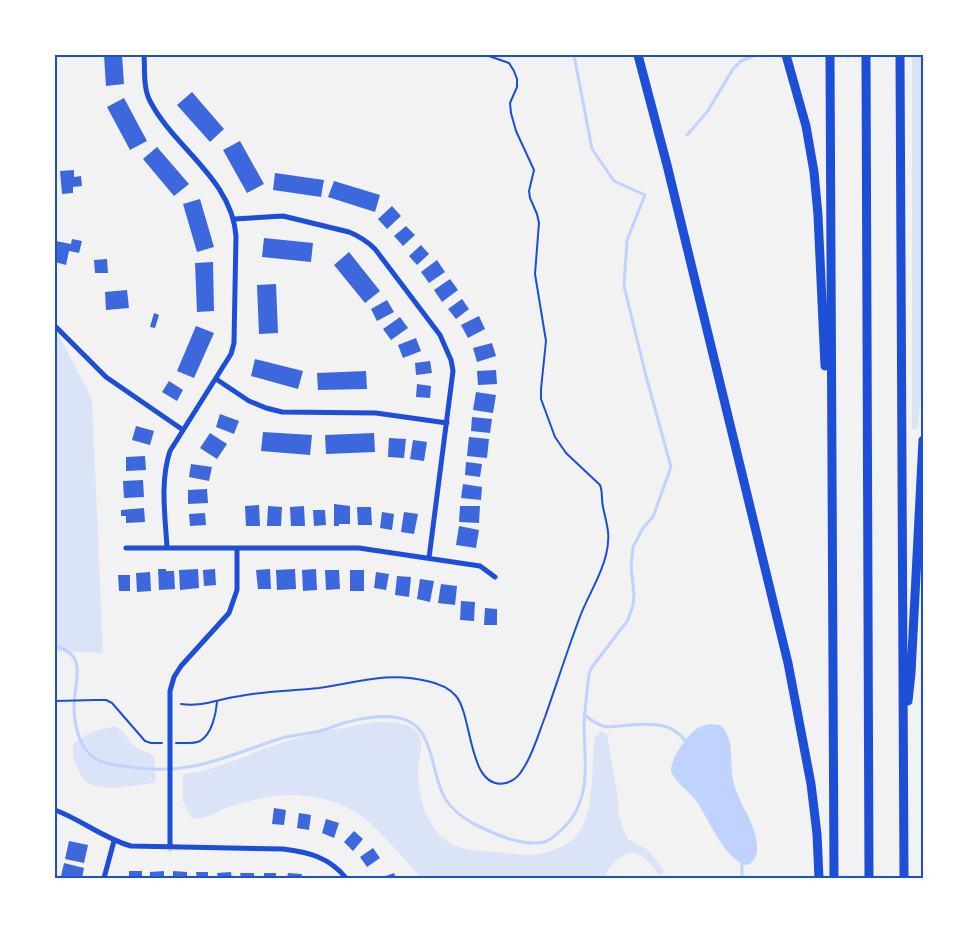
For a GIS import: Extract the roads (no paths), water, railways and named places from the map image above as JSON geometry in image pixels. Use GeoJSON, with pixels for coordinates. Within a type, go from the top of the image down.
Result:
{"type":"FeatureCollection","features":[{"type":"Feature","properties":{"kind":"highway"},"geometry":{"type":"LineString","coordinates":[[638,55],[667,164],[790,672],[811,784],[819,878]]}},
{"type":"Feature","properties":{"kind":"highway"},"geometry":{"type":"LineString","coordinates":[[786,55],[806,126],[816,198],[831,463]]}},
{"type":"Feature","properties":{"kind":"highway"},"geometry":{"type":"LineString","coordinates":[[830,55],[834,878]]}},
{"type":"Feature","properties":{"kind":"highway"},"geometry":{"type":"LineString","coordinates":[[866,55],[869,878]]}},
{"type":"Feature","properties":{"kind":"highway"},"geometry":{"type":"LineString","coordinates":[[900,55],[904,878]]}},
{"type":"Feature","properties":{"kind":"highway"},"geometry":{"type":"LineString","coordinates":[[903,736],[911,673],[923,440]]}},
{"type":"Feature","properties":{"kind":"street"},"geometry":{"type":"LineString","coordinates":[[144,55],[146,89],[149,100],[161,119],[218,187],[234,219],[236,236],[236,331],[231,354],[170,451],[165,466],[164,483],[166,547]]}},
{"type":"Feature","properties":{"kind":"street"},"geometry":{"type":"LineString","coordinates":[[234,219],[270,216],[294,218],[349,232],[369,242],[440,335],[454,371],[429,558]]}},
{"type":"Feature","properties":{"kind":"street"},"geometry":{"type":"LineString","coordinates":[[55,326],[106,378],[183,430]]}},
{"type":"Feature","properties":{"kind":"street"},"geometry":{"type":"LineString","coordinates":[[216,379],[249,401],[282,412],[376,413],[447,423]]}},
{"type":"Feature","properties":{"kind":"street"},"geometry":{"type":"LineString","coordinates":[[126,548],[359,548],[480,566],[495,577]]}},
{"type":"Feature","properties":{"kind":"street"},"geometry":{"type":"LineString","coordinates":[[170,848],[168,724],[170,691],[174,677],[202,641],[229,613],[237,590],[237,548]]}},
{"type":"Feature","properties":{"kind":"street"},"geometry":{"type":"LineString","coordinates":[[55,810],[68,815],[114,841],[131,846],[283,849],[305,852],[323,858],[338,868],[346,878]]}},
{"type":"Feature","properties":{"kind":"street"},"geometry":{"type":"LineString","coordinates":[[104,878],[114,841]]}},
{"type":"Feature","properties":{"kind":"water"},"geometry":{"type":"Polygon","coordinates":[[[710,724],[720,725],[728,737],[735,788],[754,829],[757,849],[754,859],[748,865],[732,857],[718,839],[697,802],[671,772],[673,761],[684,741],[698,728],[710,724]]]}},
{"type":"Feature","properties":{"kind":"waterway"},"geometry":{"type":"LineString","coordinates":[[55,646],[72,655],[76,662],[77,677],[74,713],[82,743],[92,756],[106,763],[146,769],[186,767],[216,760],[282,738],[322,731],[351,721],[377,717],[393,717],[407,721],[418,728],[430,750],[440,789],[451,807],[464,818],[506,838],[536,843],[547,841],[559,833],[569,822],[576,811],[584,787],[584,724],[589,674],[592,667],[628,620],[634,594],[631,566],[633,547],[643,528],[653,517],[671,467],[624,286],[627,240],[645,195],[614,181],[592,149],[574,55]]}},
{"type":"Feature","properties":{"kind":"waterway"},"geometry":{"type":"LineString","coordinates":[[687,135],[707,112],[733,69],[741,61],[756,55]]}},
{"type":"Feature","properties":{"kind":"waterway"},"geometry":{"type":"LineString","coordinates":[[586,716],[596,723],[607,727],[638,724],[666,727],[674,730],[687,744]]}},
{"type":"Feature","properties":{"kind":"waterway"},"geometry":{"type":"LineString","coordinates":[[742,861],[742,878]]}}]}
